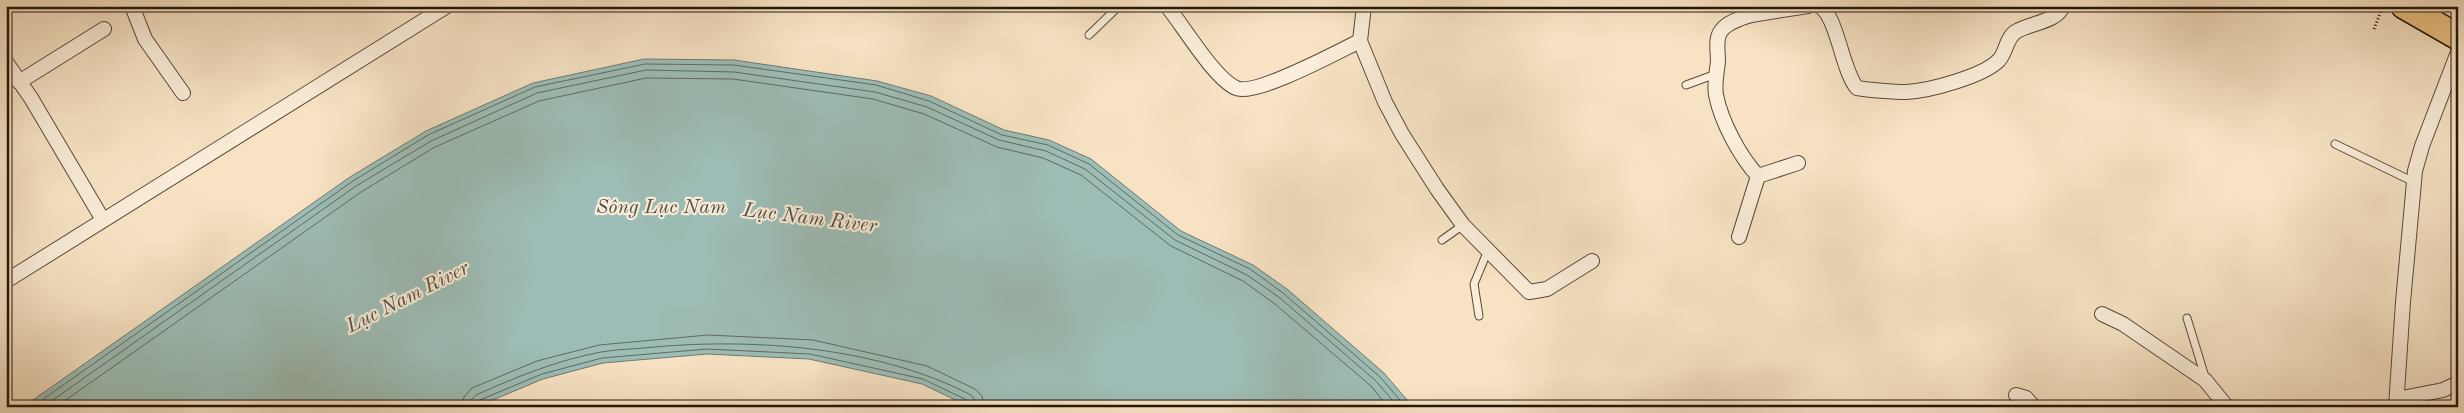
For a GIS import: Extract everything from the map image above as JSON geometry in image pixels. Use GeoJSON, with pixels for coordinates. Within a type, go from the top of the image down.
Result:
{"type":"FeatureCollection","features":[{"type":"Feature","properties":{"kind":"highway"},"geometry":{"type":"LineString","coordinates":[[2404,6],[2434,18],[2458,37]]}},
{"type":"Feature","properties":{"kind":"street"},"geometry":{"type":"LineString","coordinates":[[132,6],[145,39],[183,93]]}},
{"type":"Feature","properties":{"kind":"street"},"geometry":{"type":"LineString","coordinates":[[6,281],[447,6]]}},
{"type":"Feature","properties":{"kind":"street"},"geometry":{"type":"LineString","coordinates":[[1167,6],[1219,75],[1236,88],[1242,90],[1279,80],[1360,40]]}},
{"type":"Feature","properties":{"kind":"street"},"geometry":{"type":"LineString","coordinates":[[1364,6],[1360,40],[1385,102],[1402,134],[1437,189],[1463,225],[1529,292],[1547,289],[1592,261]]}},
{"type":"Feature","properties":{"kind":"street"},"geometry":{"type":"LineString","coordinates":[[1758,176],[1742,156],[1716,95],[1718,35],[1722,29],[1748,11],[1808,6]]}},
{"type":"Feature","properties":{"kind":"street"},"geometry":{"type":"LineString","coordinates":[[1819,6],[1829,18],[1839,50],[1857,88],[1906,92],[1938,86],[1990,67],[2000,59],[2011,36],[2017,31],[2058,14],[2063,6]]}},
{"type":"Feature","properties":{"kind":"street"},"geometry":{"type":"LineString","coordinates":[[19,82],[104,29]]}},
{"type":"Feature","properties":{"kind":"street"},"geometry":{"type":"LineString","coordinates":[[2458,52],[2418,157],[2414,182],[2396,403],[2442,390],[2458,382]]}},
{"type":"Feature","properties":{"kind":"street"},"geometry":{"type":"LineString","coordinates":[[6,62],[69,161],[103,220]]}},
{"type":"Feature","properties":{"kind":"street"},"geometry":{"type":"LineString","coordinates":[[1758,176],[1798,162]]}},
{"type":"Feature","properties":{"kind":"street"},"geometry":{"type":"LineString","coordinates":[[1739,237],[1758,176]]}},
{"type":"Feature","properties":{"kind":"street"},"geometry":{"type":"LineString","coordinates":[[2102,314],[2123,324],[2206,380],[2227,407]]}},
{"type":"Feature","properties":{"kind":"street"},"geometry":{"type":"LineString","coordinates":[[2016,396],[2026,398],[2034,407]]}},
{"type":"Feature","properties":{"kind":"lane"},"geometry":{"type":"LineString","coordinates":[[1089,35],[1119,6]]}},
{"type":"Feature","properties":{"kind":"lane"},"geometry":{"type":"LineString","coordinates":[[1686,85],[1716,74]]}},
{"type":"Feature","properties":{"kind":"lane"},"geometry":{"type":"LineString","coordinates":[[2335,144],[2414,182]]}},
{"type":"Feature","properties":{"kind":"lane"},"geometry":{"type":"LineString","coordinates":[[1442,240],[1463,225]]}},
{"type":"Feature","properties":{"kind":"lane"},"geometry":{"type":"LineString","coordinates":[[1479,316],[1474,284],[1488,250]]}},
{"type":"Feature","properties":{"kind":"lane"},"geometry":{"type":"LineString","coordinates":[[2187,318],[2206,380]]}},
{"type":"Feature","properties":{"kind":"path"},"geometry":{"type":"LineString","coordinates":[[2374,29],[2383,6]]}},
{"type":"Feature","properties":{"kind":"water","name":"Sông Lục Nam"},"geometry":{"type":"Polygon","coordinates":[[[644,59],[734,60],[877,81],[931,96],[1004,130],[1049,140],[1091,159],[1181,231],[1253,265],[1287,289],[1384,373],[1413,407],[970,407],[922,384],[809,359],[707,354],[603,363],[543,379],[476,407],[23,407],[350,177],[426,131],[533,83],[644,59]]]}},
{"type":"Feature","properties":{"kind":"water label","name":"Lục Nam River"},"geometry":{"type":"Point","coordinates":[810,219]}},
{"type":"Feature","properties":{"kind":"water label","name":"Lục Nam River"},"geometry":{"type":"Point","coordinates":[408,298]}}]}
